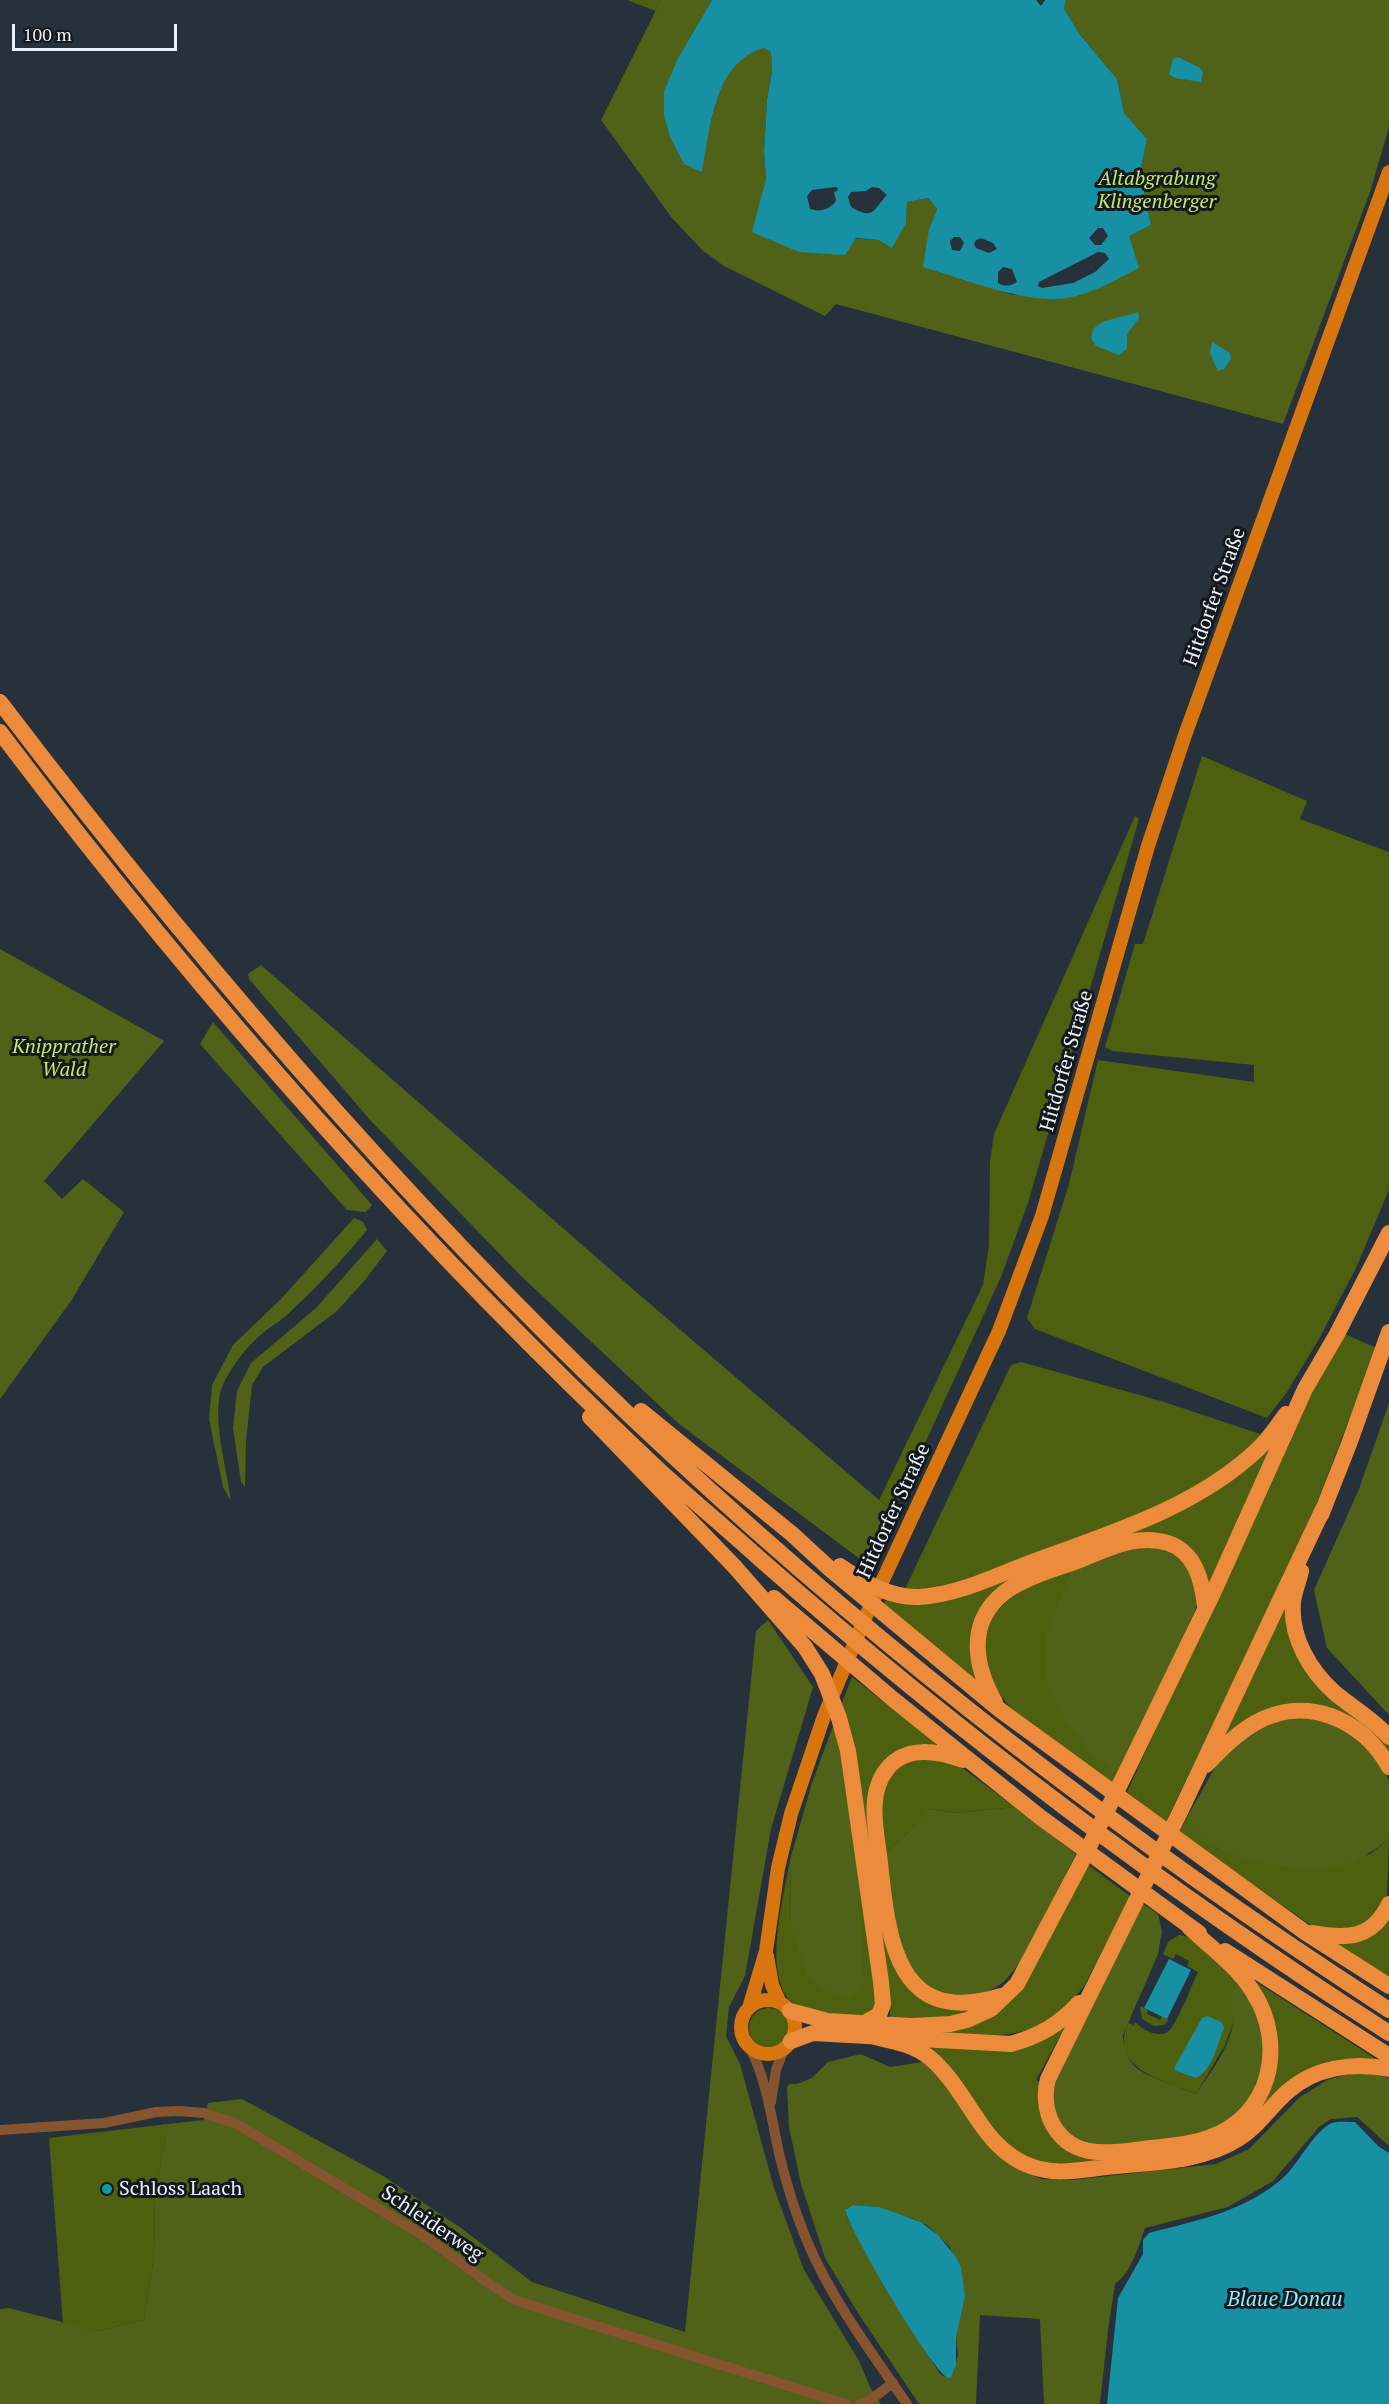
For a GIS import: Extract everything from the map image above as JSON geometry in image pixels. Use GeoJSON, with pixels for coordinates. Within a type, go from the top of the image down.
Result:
{"type":"FeatureCollection","features":[{"type":"Feature","properties":{"kind":"highway"},"geometry":{"type":"LineString","coordinates":[[0,702],[179,928],[298,1068],[420,1204],[578,1364],[673,1456],[837,1603],[966,1708],[1172,1864],[1389,2010]]}},
{"type":"Feature","properties":{"kind":"highway"},"geometry":{"type":"LineString","coordinates":[[0,732],[73,828],[202,986],[404,1215],[661,1471],[825,1616],[958,1725],[1166,1883],[1300,1976],[1389,2033]]}},
{"type":"Feature","properties":{"kind":"highway"},"geometry":{"type":"LineString","coordinates":[[788,2045],[813,2033],[951,2024],[967,2020],[991,2009],[1010,1993],[1023,1975],[1132,1760],[1305,1389],[1337,1334],[1389,1233]]}},
{"type":"Feature","properties":{"kind":"highway"},"geometry":{"type":"LineString","coordinates":[[494,1307],[516,1343],[734,1566],[805,1647],[822,1674],[839,1718],[848,1751],[881,1982],[883,2004],[879,2015],[869,2029]]}},
{"type":"Feature","properties":{"kind":"highway"},"geometry":{"type":"LineString","coordinates":[[1389,1332],[1304,1560],[1293,1602],[1294,1623],[1299,1640],[1314,1672],[1335,1693],[1371,1719],[1389,1737]]}},
{"type":"Feature","properties":{"kind":"highway"},"geometry":{"type":"LineString","coordinates":[[578,1364],[615,1388],[1000,1710],[1306,1933],[1389,1986]]}},
{"type":"Feature","properties":{"kind":"highway"},"geometry":{"type":"LineString","coordinates":[[792,1534],[850,1574],[890,1594],[918,1597],[948,1593],[1114,1531],[1189,1499],[1244,1462],[1260,1447],[1305,1389]]}},
{"type":"Feature","properties":{"kind":"highway"},"geometry":{"type":"LineString","coordinates":[[1189,1927],[1246,1982],[1259,2001],[1269,2026],[1272,2048],[1269,2073],[1264,2089],[1242,2118],[1229,2128],[1209,2138],[1190,2143],[1109,2153],[1085,2151],[1066,2142],[1055,2130],[1048,2112],[1045,2089],[1056,2060],[1181,1810],[1325,1504]]}},
{"type":"Feature","properties":{"kind":"highway"},"geometry":{"type":"LineString","coordinates":[[1000,1710],[980,1669],[977,1656],[980,1629],[984,1617],[998,1597],[1025,1581],[1124,1542],[1146,1539],[1169,1543],[1188,1555],[1201,1581],[1205,1606]]}},
{"type":"Feature","properties":{"kind":"highway"},"geometry":{"type":"LineString","coordinates":[[734,1566],[1040,1818],[1189,1927],[1389,2056]]}},
{"type":"Feature","properties":{"kind":"highway"},"geometry":{"type":"LineString","coordinates":[[1199,1772],[1245,1729],[1270,1716],[1296,1711],[1324,1713],[1350,1724],[1374,1744],[1389,1767]]}},
{"type":"Feature","properties":{"kind":"highway"},"geometry":{"type":"LineString","coordinates":[[971,1763],[929,1751],[912,1753],[898,1759],[886,1770],[879,1782],[875,1800],[875,1821],[888,1929],[905,1972],[918,1987],[936,1999],[971,2004],[1010,1993]]}},
{"type":"Feature","properties":{"kind":"highway"},"geometry":{"type":"LineString","coordinates":[[1306,1933],[1336,1937],[1359,1934],[1376,1923],[1389,1904]]}},
{"type":"Feature","properties":{"kind":"highway"},"geometry":{"type":"LineString","coordinates":[[785,2007],[828,2021],[869,2029],[1011,2044],[1035,2037],[1052,2028],[1070,2013],[1092,1989]]}},
{"type":"Feature","properties":{"kind":"highway"},"geometry":{"type":"LineString","coordinates":[[869,2029],[910,2045],[928,2056],[944,2071],[985,2132],[1004,2151],[1026,2164],[1052,2171],[1182,2159],[1212,2151],[1238,2139],[1258,2123],[1287,2092],[1308,2078],[1327,2070],[1349,2065],[1389,2069]]}},
{"type":"Feature","properties":{"kind":"main road","name":"Hitdorfer Straße"},"geometry":{"type":"LineString","coordinates":[[749,2007],[766,1952],[778,1868],[791,1814],[824,1716],[899,1546],[999,1331],[1035,1235],[1155,823],[1389,172]]}},
{"type":"Feature","properties":{"kind":"main road","name":"Hitdorfer Straße"},"geometry":{"type":"LineString","coordinates":[[766,1952],[772,1985],[785,2007]]}},
{"type":"Feature","properties":{"kind":"main road"},"geometry":{"type":"LineString","coordinates":[[764,2000],[785,2007],[795,2026],[788,2045],[771,2054],[756,2052],[750,2048],[744,2041],[741,2023],[749,2007],[764,2000]]}},
{"type":"Feature","properties":{"kind":"street"},"geometry":{"type":"LineString","coordinates":[[771,2108],[776,2070],[788,2045]]}},
{"type":"Feature","properties":{"kind":"street"},"geometry":{"type":"LineString","coordinates":[[750,2048],[760,2070],[771,2108],[783,2170],[809,2245],[837,2303],[907,2404]]}},
{"type":"Feature","properties":{"kind":"street","name":"Schleiderweg"},"geometry":{"type":"LineString","coordinates":[[0,2130],[104,2123],[156,2112],[179,2110],[235,2123],[416,2231],[443,2248],[489,2285],[518,2301],[846,2404]]}},
{"type":"Feature","properties":{"kind":"street"},"geometry":{"type":"LineString","coordinates":[[860,2404],[869,2401],[893,2383]]}},
{"type":"Feature","properties":{"kind":"green space"},"geometry":{"type":"Polygon","coordinates":[[[627,0],[661,0],[656,11],[627,0]]]}},
{"type":"Feature","properties":{"kind":"green space"},"geometry":{"type":"Polygon","coordinates":[[[661,0],[712,0],[678,58],[674,70],[701,172],[712,118],[724,82],[734,67],[747,55],[764,47],[771,52],[772,72],[767,99],[764,151],[766,179],[753,232],[879,240],[906,223],[907,202],[928,198],[937,209],[929,229],[979,283],[1013,295],[1088,292],[1129,235],[1151,225],[1140,171],[1147,139],[1124,113],[1117,79],[1081,36],[1064,9],[1066,0],[1389,0],[1389,127],[1370,192],[1283,424],[836,304],[825,316],[724,266],[702,250],[672,218],[601,120],[661,0]]]}},
{"type":"Feature","properties":{"kind":"green space"},"geometry":{"type":"Polygon","coordinates":[[[1202,756],[1307,801],[1300,819],[1389,852],[1389,1190],[1356,1268],[1319,1339],[1287,1392],[1267,1418],[1035,1329],[1027,1318],[1069,1184],[1098,1060],[1254,1082],[1254,1065],[1112,1051],[1105,1047],[1135,944],[1143,944],[1202,756]]]}},
{"type":"Feature","properties":{"kind":"green space"},"geometry":{"type":"Polygon","coordinates":[[[1135,816],[1139,819],[1028,1203],[1001,1277],[894,1511],[879,1500],[983,1285],[989,1245],[990,1161],[994,1134],[1135,816]]]}},
{"type":"Feature","properties":{"kind":"green space","name":"Knipprather Wald"},"geometry":{"type":"Polygon","coordinates":[[[0,949],[164,1041],[44,1181],[62,1199],[83,1179],[124,1212],[71,1301],[0,1399],[0,949]]]}},
{"type":"Feature","properties":{"kind":"green space"},"geometry":{"type":"Polygon","coordinates":[[[261,965],[635,1291],[894,1511],[868,1565],[679,1424],[521,1276],[371,1121],[249,979],[248,974],[261,965]]]}},
{"type":"Feature","properties":{"kind":"green space"},"geometry":{"type":"Polygon","coordinates":[[[213,1022],[372,1205],[366,1212],[347,1210],[200,1044],[213,1022]]]}},
{"type":"Feature","properties":{"kind":"green space"},"geometry":{"type":"Polygon","coordinates":[[[354,1218],[363,1222],[367,1230],[312,1291],[286,1316],[251,1344],[225,1380],[219,1399],[218,1413],[231,1501],[223,1487],[209,1419],[212,1385],[233,1345],[281,1299],[354,1218]]]}},
{"type":"Feature","properties":{"kind":"green space"},"geometry":{"type":"Polygon","coordinates":[[[377,1239],[387,1251],[365,1280],[337,1311],[263,1367],[252,1385],[246,1441],[245,1487],[241,1482],[233,1428],[237,1391],[251,1363],[316,1308],[377,1239]]]}},
{"type":"Feature","properties":{"kind":"green space"},"geometry":{"type":"Polygon","coordinates":[[[1342,1333],[1377,1348],[1309,1523],[1166,1822],[1127,1792],[1306,1402],[1342,1333]]]}},
{"type":"Feature","properties":{"kind":"green space"},"geometry":{"type":"Polygon","coordinates":[[[1021,1362],[1161,1401],[1263,1435],[1238,1460],[1169,1503],[976,1579],[927,1589],[905,1589],[1011,1365],[1021,1362]]]}},
{"type":"Feature","properties":{"kind":"green space"},"geometry":{"type":"Polygon","coordinates":[[[1389,1403],[1389,1715],[1327,1648],[1314,1590],[1359,1489],[1389,1403]]]}},
{"type":"Feature","properties":{"kind":"green space"},"geometry":{"type":"Polygon","coordinates":[[[1276,1442],[1209,1590],[1128,1538],[987,1607],[980,1683],[883,1606],[887,1597],[898,1600],[1151,1522],[1276,1442]]]}},
{"type":"Feature","properties":{"kind":"green space"},"geometry":{"type":"Polygon","coordinates":[[[1129,1546],[1161,1546],[1188,1562],[1198,1599],[1195,1611],[1119,1772],[1094,1758],[1065,1720],[1046,1681],[1047,1633],[1069,1576],[1067,1570],[1129,1546]]]}},
{"type":"Feature","properties":{"kind":"green space"},"geometry":{"type":"Polygon","coordinates":[[[1067,1570],[1119,1772],[1113,1786],[1009,1706],[989,1679],[982,1649],[992,1616],[1007,1601],[1029,1586],[1067,1570]]]}},
{"type":"Feature","properties":{"kind":"green space"},"geometry":{"type":"Polygon","coordinates":[[[1286,1598],[1292,1638],[1382,1737],[1389,1746],[1389,1755],[1366,1727],[1349,1716],[1219,1745],[1286,1598]]]}},
{"type":"Feature","properties":{"kind":"green space"},"geometry":{"type":"Polygon","coordinates":[[[768,1620],[813,1687],[771,1829],[745,1976],[729,2007],[726,2036],[740,2064],[774,2188],[804,2270],[859,2361],[870,2387],[881,2404],[0,2404],[0,2309],[9,2308],[97,2331],[144,2320],[154,2257],[155,2193],[168,2124],[204,2120],[208,2103],[242,2099],[385,2177],[461,2228],[532,2282],[685,2332],[756,1631],[768,1620]]]}},
{"type":"Feature","properties":{"kind":"green space"},"geometry":{"type":"Polygon","coordinates":[[[852,1677],[936,1743],[937,1747],[894,1757],[871,1827],[975,2007],[967,2016],[891,2019],[841,1705],[852,1677]]]}},
{"type":"Feature","properties":{"kind":"green space"},"geometry":{"type":"Polygon","coordinates":[[[1287,1716],[1334,1720],[1382,1763],[1389,1781],[1389,1839],[1357,1860],[1324,1869],[1258,1862],[1217,1848],[1185,1821],[1217,1764],[1249,1732],[1287,1716]]]}},
{"type":"Feature","properties":{"kind":"green space"},"geometry":{"type":"Polygon","coordinates":[[[836,1718],[858,1846],[864,1989],[849,1998],[823,1990],[807,1974],[791,1928],[790,1860],[812,1783],[836,1718]]]}},
{"type":"Feature","properties":{"kind":"green space"},"geometry":{"type":"Polygon","coordinates":[[[925,1756],[961,1767],[1015,1807],[956,1813],[930,1809],[883,1855],[880,1808],[885,1785],[890,1775],[899,1766],[925,1756]]]}},
{"type":"Feature","properties":{"kind":"green space"},"geometry":{"type":"Polygon","coordinates":[[[1015,1807],[1076,1854],[1023,1958],[1002,1983],[989,1991],[974,1995],[960,1995],[932,1987],[909,1968],[901,1955],[883,1855],[908,1833],[929,1809],[956,1813],[1015,1807]]]}},
{"type":"Feature","properties":{"kind":"green space"},"geometry":{"type":"Polygon","coordinates":[[[1185,1821],[1218,1849],[1258,1861],[1303,1868],[1370,1854],[1389,1839],[1385,1903],[1357,1931],[1319,1928],[1309,1924],[1179,1833],[1185,1821]]]}},
{"type":"Feature","properties":{"kind":"green space"},"geometry":{"type":"Polygon","coordinates":[[[790,1860],[791,1928],[859,1864],[879,2003],[871,2015],[859,2016],[807,2010],[788,1998],[780,1983],[777,1942],[790,1860]]]}},
{"type":"Feature","properties":{"kind":"green space"},"geometry":{"type":"Polygon","coordinates":[[[1087,1864],[1131,1897],[1084,1986],[1067,2006],[1032,2028],[1013,2033],[974,2035],[927,2032],[1029,1978],[1087,1864]]]}},
{"type":"Feature","properties":{"kind":"green space"},"geometry":{"type":"Polygon","coordinates":[[[1143,1904],[1158,1914],[1162,1931],[1158,1954],[1123,2035],[1125,2049],[1131,2062],[1150,2076],[1196,2094],[1228,2042],[1233,2023],[1232,1995],[1235,1986],[1241,1985],[1260,2013],[1266,2058],[1247,2104],[1220,2127],[1188,2138],[1095,2146],[1070,2137],[1054,2115],[1052,2086],[1143,1904]]]}},
{"type":"Feature","properties":{"kind":"green space"},"geometry":{"type":"Polygon","coordinates":[[[1389,1917],[1389,1979],[1336,1943],[1389,1917]]]}},
{"type":"Feature","properties":{"kind":"green space"},"geometry":{"type":"Polygon","coordinates":[[[1179,1935],[1186,1936],[1203,1947],[1241,1985],[1233,2024],[1225,2045],[1196,2094],[1143,2071],[1126,2052],[1124,2039],[1128,2023],[1134,2025],[1135,2022],[1146,2030],[1160,2034],[1169,2031],[1176,2021],[1198,1972],[1187,1966],[1189,1961],[1176,1954],[1173,1959],[1163,1954],[1168,1942],[1179,1935]]]}},
{"type":"Feature","properties":{"kind":"green space"},"geometry":{"type":"Polygon","coordinates":[[[1253,1980],[1376,2059],[1342,2059],[1329,2062],[1244,2127],[1076,2165],[1045,2164],[1011,2149],[928,2046],[954,2048],[1067,2023],[1036,2080],[1042,2083],[1043,2112],[1047,2128],[1051,2136],[1065,2150],[1273,2079],[1278,2051],[1276,2027],[1268,2004],[1253,1980]]]}},
{"type":"Feature","properties":{"kind":"green space"},"geometry":{"type":"Polygon","coordinates":[[[1140,2006],[1148,2010],[1147,2014],[1160,2020],[1162,2016],[1169,2020],[1164,2025],[1154,2026],[1142,2019],[1140,2006]]]}},
{"type":"Feature","properties":{"kind":"green space"},"geometry":{"type":"Polygon","coordinates":[[[769,2008],[783,2014],[789,2028],[783,2042],[769,2048],[755,2042],[749,2028],[755,2014],[769,2008]]]}},
{"type":"Feature","properties":{"kind":"green space"},"geometry":{"type":"Polygon","coordinates":[[[861,2054],[890,2067],[922,2062],[946,2084],[986,2143],[1009,2163],[1041,2179],[1072,2180],[1216,2164],[1249,2149],[1299,2098],[1327,2080],[1360,2071],[1389,2078],[1389,2146],[1357,2117],[1331,2119],[1319,2127],[1273,2181],[1228,2207],[1145,2228],[1130,2266],[1115,2284],[1100,2404],[1044,2404],[1040,2319],[980,2315],[976,2404],[919,2404],[858,2313],[825,2258],[801,2184],[789,2127],[787,2087],[790,2084],[797,2084],[812,2078],[828,2062],[861,2054]],[[853,2205],[845,2210],[897,2306],[940,2374],[945,2377],[953,2374],[958,2355],[956,2338],[965,2297],[950,2247],[927,2225],[879,2207],[853,2205]]]}},
{"type":"Feature","properties":{"kind":"green space"},"geometry":{"type":"Polygon","coordinates":[[[168,2124],[155,2193],[154,2257],[144,2320],[97,2331],[63,2324],[49,2138],[168,2124]]]}},
{"type":"Feature","properties":{"kind":"water","name":"Altabgrabung Klingenberger"},"geometry":{"type":"Polygon","coordinates":[[[712,0],[1036,0],[1041,6],[1045,0],[1066,0],[1064,9],[1081,36],[1117,79],[1124,113],[1147,139],[1140,172],[1151,225],[1129,236],[1139,268],[1086,293],[1067,298],[1050,299],[1014,294],[923,267],[929,229],[937,209],[928,198],[907,202],[906,223],[892,248],[879,240],[856,238],[845,255],[799,252],[752,232],[766,179],[764,151],[767,99],[772,72],[771,52],[764,48],[747,55],[734,67],[725,82],[712,118],[702,172],[684,164],[670,137],[664,115],[664,92],[678,58],[712,0]],[[872,187],[866,191],[851,192],[848,197],[851,207],[865,213],[873,212],[887,195],[879,188],[872,187]],[[838,188],[812,190],[807,196],[810,209],[825,210],[836,201],[834,192],[838,188]],[[1098,228],[1089,238],[1095,245],[1101,245],[1108,236],[1103,228],[1098,228]],[[954,237],[950,241],[952,250],[960,251],[964,243],[960,237],[954,237]],[[981,238],[974,244],[976,248],[989,253],[997,249],[993,243],[981,238]],[[1098,252],[1039,282],[1038,286],[1042,288],[1073,283],[1095,272],[1109,259],[1105,253],[1098,252]],[[1003,267],[998,272],[998,283],[1008,286],[1017,282],[1012,269],[1003,267]]]}},
{"type":"Feature","properties":{"kind":"water"},"geometry":{"type":"Polygon","coordinates":[[[1178,57],[1200,68],[1203,72],[1201,82],[1175,78],[1169,74],[1173,59],[1178,57]]]}},
{"type":"Feature","properties":{"kind":"water"},"geometry":{"type":"Polygon","coordinates":[[[1138,312],[1139,318],[1127,334],[1127,349],[1119,355],[1096,346],[1091,338],[1093,329],[1102,322],[1138,312]]]}},
{"type":"Feature","properties":{"kind":"water"},"geometry":{"type":"Polygon","coordinates":[[[1212,342],[1230,353],[1231,359],[1224,369],[1218,371],[1210,353],[1212,342]]]}},
{"type":"Feature","properties":{"kind":"water"},"geometry":{"type":"Polygon","coordinates":[[[1169,1959],[1191,1970],[1167,2019],[1144,2008],[1169,1959]]]}},
{"type":"Feature","properties":{"kind":"water"},"geometry":{"type":"Polygon","coordinates":[[[1207,2016],[1221,2022],[1224,2028],[1207,2069],[1196,2078],[1176,2071],[1174,2068],[1202,2018],[1207,2016]]]}},
{"type":"Feature","properties":{"kind":"water","name":"Blaue Donau"},"geometry":{"type":"Polygon","coordinates":[[[1334,2122],[1355,2122],[1378,2146],[1389,2153],[1389,2404],[1107,2404],[1118,2298],[1143,2254],[1143,2240],[1149,2233],[1186,2224],[1239,2206],[1286,2175],[1326,2126],[1334,2122]]]}},
{"type":"Feature","properties":{"kind":"water"},"geometry":{"type":"Polygon","coordinates":[[[853,2205],[879,2207],[921,2222],[938,2235],[956,2257],[961,2267],[965,2297],[956,2338],[956,2365],[951,2378],[939,2369],[926,2352],[861,2245],[845,2210],[853,2205]]]}},
{"type":"Feature","properties":{"kind":"place","name":"Schloss Laach"},"geometry":{"type":"Point","coordinates":[107,2189]}}]}
